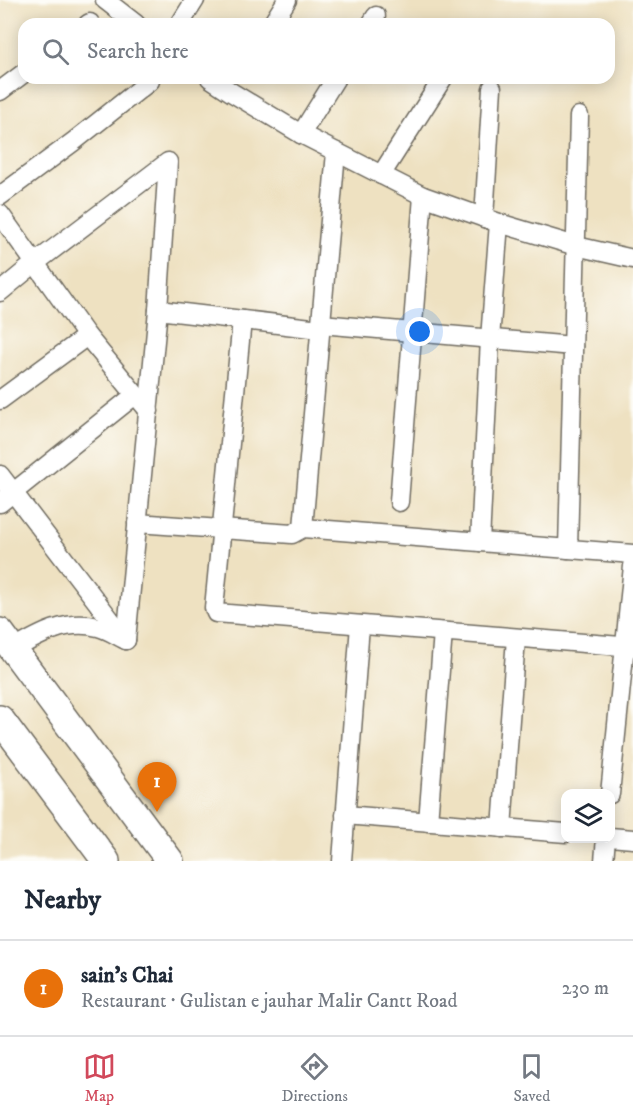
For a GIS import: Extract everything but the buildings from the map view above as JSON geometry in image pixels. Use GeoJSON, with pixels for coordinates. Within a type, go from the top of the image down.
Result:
{"type":"FeatureCollection","features":[{"type":"Feature","properties":{"kind":"main road"},"geometry":{"type":"LineString","coordinates":[[7,641],[170,861]]}},
{"type":"Feature","properties":{"kind":"main road"},"geometry":{"type":"LineString","coordinates":[[1,723],[106,861]]}},
{"type":"Feature","properties":{"kind":"street"},"geometry":{"type":"LineString","coordinates":[[105,0],[128,18]]}},
{"type":"Feature","properties":{"kind":"street"},"geometry":{"type":"LineString","coordinates":[[184,18],[195,0]]}},
{"type":"Feature","properties":{"kind":"street"},"geometry":{"type":"LineString","coordinates":[[276,18],[287,0]]}},
{"type":"Feature","properties":{"kind":"street"},"geometry":{"type":"LineString","coordinates":[[0,91],[18,78]]}},
{"type":"Feature","properties":{"kind":"street"},"geometry":{"type":"LineString","coordinates":[[0,196],[146,84]]}},
{"type":"Feature","properties":{"kind":"street"},"geometry":{"type":"LineString","coordinates":[[301,134],[332,84]]}},
{"type":"Feature","properties":{"kind":"street"},"geometry":{"type":"LineString","coordinates":[[381,175],[439,84]]}},
{"type":"Feature","properties":{"kind":"street"},"geometry":{"type":"LineString","coordinates":[[235,85],[301,134],[423,196],[576,246],[633,259]]}},
{"type":"Feature","properties":{"kind":"street"},"geometry":{"type":"LineString","coordinates":[[480,542],[490,339],[492,88]]}},
{"type":"Feature","properties":{"kind":"street"},"geometry":{"type":"LineString","coordinates":[[568,549],[579,116]]}},
{"type":"Feature","properties":{"kind":"street"},"geometry":{"type":"LineString","coordinates":[[303,528],[336,152]]}},
{"type":"Feature","properties":{"kind":"street"},"geometry":{"type":"LineString","coordinates":[[0,292],[168,162],[158,310],[126,640]]}},
{"type":"Feature","properties":{"kind":"street"},"geometry":{"type":"LineString","coordinates":[[399,502],[423,196]]}},
{"type":"Feature","properties":{"kind":"street"},"geometry":{"type":"LineString","coordinates":[[0,214],[87,336],[148,411]]}},
{"type":"Feature","properties":{"kind":"street"},"geometry":{"type":"LineString","coordinates":[[158,310],[242,320],[573,346]]}},
{"type":"Feature","properties":{"kind":"street"},"geometry":{"type":"LineString","coordinates":[[242,320],[221,528],[214,608],[216,613],[629,647]]}},
{"type":"Feature","properties":{"kind":"street"},"geometry":{"type":"LineString","coordinates":[[0,400],[87,336]]}},
{"type":"Feature","properties":{"kind":"street"},"geometry":{"type":"LineString","coordinates":[[6,497],[135,394]]}},
{"type":"Feature","properties":{"kind":"street"},"geometry":{"type":"LineString","coordinates":[[0,475],[6,497],[126,640]]}},
{"type":"Feature","properties":{"kind":"street"},"geometry":{"type":"LineString","coordinates":[[137,523],[292,534],[303,528],[633,554]]}},
{"type":"Feature","properties":{"kind":"street"},"geometry":{"type":"LineString","coordinates":[[611,789],[629,647],[633,566]]}},
{"type":"Feature","properties":{"kind":"street"},"geometry":{"type":"LineString","coordinates":[[7,641],[68,625],[98,627],[126,640]]}},
{"type":"Feature","properties":{"kind":"street"},"geometry":{"type":"LineString","coordinates":[[342,861],[360,625]]}},
{"type":"Feature","properties":{"kind":"street"},"geometry":{"type":"LineString","coordinates":[[428,822],[443,632]]}},
{"type":"Feature","properties":{"kind":"street"},"geometry":{"type":"LineString","coordinates":[[502,828],[516,638]]}},
{"type":"Feature","properties":{"kind":"street"},"geometry":{"type":"LineString","coordinates":[[345,815],[561,833]]}},
{"type":"Feature","properties":{"kind":"street"},"geometry":{"type":"LineString","coordinates":[[615,837],[633,839]]}},
{"type":"Feature","properties":{"kind":"street"},"geometry":{"type":"LineString","coordinates":[[604,861],[606,843]]}},
{"type":"Feature","properties":{"kind":"place","name":"sain's Chai"},"geometry":{"type":"Point","coordinates":[157,812]}}]}
